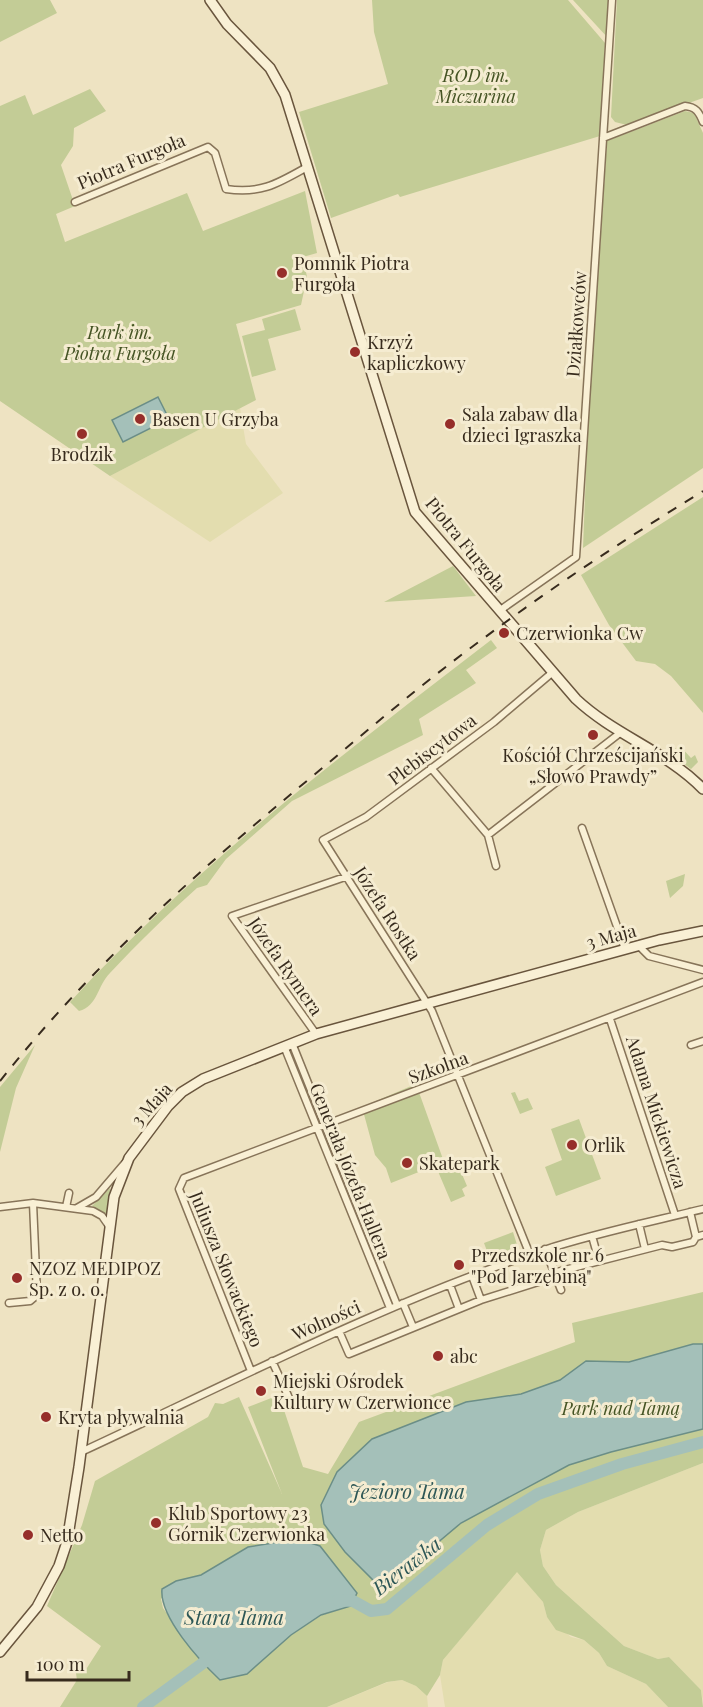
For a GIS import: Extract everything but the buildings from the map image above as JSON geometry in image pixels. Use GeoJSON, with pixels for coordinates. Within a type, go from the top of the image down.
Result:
{"type":"FeatureCollection","features":[{"type":"Feature","properties":{"kind":"main road","name":"Piotra Furgoła"},"geometry":{"type":"LineString","coordinates":[[210,0],[226,24],[259,54],[285,95],[410,502],[426,527],[591,713],[620,733],[664,757],[687,773],[703,789]]}},
{"type":"Feature","properties":{"kind":"main road","name":"3 Maja"},"geometry":{"type":"LineString","coordinates":[[0,1652],[33,1613],[59,1566],[73,1512],[115,1192],[129,1158],[168,1106],[188,1088],[316,1034],[625,949],[703,931]]}},
{"type":"Feature","properties":{"kind":"street","name":"Działkowców"},"geometry":{"type":"LineString","coordinates":[[499,611],[576,557],[612,0]]}},
{"type":"Feature","properties":{"kind":"street"},"geometry":{"type":"LineString","coordinates":[[603,138],[685,106],[693,107],[699,112],[703,122]]}},
{"type":"Feature","properties":{"kind":"street","name":"Piotra Furgoła"},"geometry":{"type":"LineString","coordinates":[[75,202],[208,147],[215,153],[226,189],[244,191],[271,188],[307,167]]}},
{"type":"Feature","properties":{"kind":"street","name":"Plebiscytowa"},"geometry":{"type":"LineString","coordinates":[[323,840],[366,817],[494,722],[553,672]]}},
{"type":"Feature","properties":{"kind":"street"},"geometry":{"type":"LineString","coordinates":[[488,835],[620,733]]}},
{"type":"Feature","properties":{"kind":"street"},"geometry":{"type":"LineString","coordinates":[[431,768],[488,835],[496,866]]}},
{"type":"Feature","properties":{"kind":"street"},"geometry":{"type":"LineString","coordinates":[[582,828],[625,949]]}},
{"type":"Feature","properties":{"kind":"street","name":"Józefa Rostka"},"geometry":{"type":"LineString","coordinates":[[323,840],[428,1002],[530,1255]]}},
{"type":"Feature","properties":{"kind":"street","name":"Józefa Rymera"},"geometry":{"type":"LineString","coordinates":[[316,1034],[232,916],[345,877]]}},
{"type":"Feature","properties":{"kind":"street"},"geometry":{"type":"LineString","coordinates":[[639,946],[649,956],[703,970]]}},
{"type":"Feature","properties":{"kind":"street","name":"Szkolna"},"geometry":{"type":"LineString","coordinates":[[184,1178],[703,984]]}},
{"type":"Feature","properties":{"kind":"street","name":"Adama Mickiewicza"},"geometry":{"type":"LineString","coordinates":[[610,1019],[675,1215]]}},
{"type":"Feature","properties":{"kind":"street"},"geometry":{"type":"LineString","coordinates":[[691,1045],[703,1041]]}},
{"type":"Feature","properties":{"kind":"street","name":"Generała Józefa Hallera"},"geometry":{"type":"LineString","coordinates":[[288,1044],[326,1126],[397,1305]]}},
{"type":"Feature","properties":{"kind":"street","name":"Generała Józefa Hallera"},"geometry":{"type":"LineString","coordinates":[[288,1044],[318,1129],[397,1305]]}},
{"type":"Feature","properties":{"kind":"street"},"geometry":{"type":"LineString","coordinates":[[76,1208],[96,1197],[129,1158]]}},
{"type":"Feature","properties":{"kind":"street","name":"Juliusza Słowackiego"},"geometry":{"type":"LineString","coordinates":[[184,1178],[179,1188],[251,1371]]}},
{"type":"Feature","properties":{"kind":"street"},"geometry":{"type":"LineString","coordinates":[[66,1207],[69,1193]]}},
{"type":"Feature","properties":{"kind":"street"},"geometry":{"type":"LineString","coordinates":[[0,1207],[33,1203],[76,1208],[97,1212],[110,1226]]}},
{"type":"Feature","properties":{"kind":"street"},"geometry":{"type":"LineString","coordinates":[[9,1303],[30,1301],[37,1295],[33,1203]]}},
{"type":"Feature","properties":{"kind":"street","name":"Wolności"},"geometry":{"type":"LineString","coordinates":[[81,1452],[272,1361],[397,1305],[545,1249],[703,1209]]}},
{"type":"Feature","properties":{"kind":"street"},"geometry":{"type":"LineString","coordinates":[[339,1331],[349,1354],[481,1300],[553,1275],[645,1249],[662,1245],[672,1247],[693,1242],[699,1236],[690,1212]]}},
{"type":"Feature","properties":{"kind":"street"},"geometry":{"type":"LineString","coordinates":[[639,1224],[645,1249]]}},
{"type":"Feature","properties":{"kind":"street"},"geometry":{"type":"LineString","coordinates":[[592,1236],[599,1261]]}},
{"type":"Feature","properties":{"kind":"street"},"geometry":{"type":"LineString","coordinates":[[545,1249],[553,1275],[561,1290]]}},
{"type":"Feature","properties":{"kind":"street"},"geometry":{"type":"LineString","coordinates":[[472,1276],[481,1300]]}},
{"type":"Feature","properties":{"kind":"street"},"geometry":{"type":"LineString","coordinates":[[450,1285],[459,1309]]}},
{"type":"Feature","properties":{"kind":"street"},"geometry":{"type":"LineString","coordinates":[[397,1305],[413,1327]]}},
{"type":"Feature","properties":{"kind":"street"},"geometry":{"type":"LineString","coordinates":[[272,1361],[290,1400]]}},
{"type":"Feature","properties":{"kind":"shaded area"},"geometry":{"type":"Polygon","coordinates":[[[240,408],[246,444],[283,493],[210,542],[110,476],[240,408]]]}},
{"type":"Feature","properties":{"kind":"shaded area"},"geometry":{"type":"Polygon","coordinates":[[[703,1463],[703,1702],[701,1690],[669,1657],[658,1659],[624,1646],[556,1585],[543,1566],[540,1550],[546,1530],[578,1512],[703,1463]]]}},
{"type":"Feature","properties":{"kind":"shaded area"},"geometry":{"type":"Polygon","coordinates":[[[517,1571],[543,1602],[547,1617],[571,1637],[584,1640],[599,1653],[607,1666],[646,1684],[668,1707],[445,1707],[440,1675],[443,1660],[517,1571]]]}},
{"type":"Feature","properties":{"kind":"shaded area"},"geometry":{"type":"Polygon","coordinates":[[[402,1680],[416,1686],[427,1696],[428,1707],[327,1707],[388,1682],[402,1680]]]}},
{"type":"Feature","properties":{"kind":"green space"},"geometry":{"type":"Polygon","coordinates":[[[0,0],[50,0],[57,13],[0,42],[0,0]]]}},
{"type":"Feature","properties":{"kind":"green space","name":"ROD im. Miczurina"},"geometry":{"type":"Polygon","coordinates":[[[372,0],[568,0],[605,43],[600,136],[400,197],[398,194],[331,218],[299,112],[388,84],[374,32],[372,0]]]}},
{"type":"Feature","properties":{"kind":"green space"},"geometry":{"type":"Polygon","coordinates":[[[573,0],[610,0],[608,38],[573,0]]]}},
{"type":"Feature","properties":{"kind":"green space"},"geometry":{"type":"Polygon","coordinates":[[[617,0],[703,0],[703,98],[627,125],[615,122],[611,117],[617,0]]]}},
{"type":"Feature","properties":{"kind":"green space","name":"Park im. Piotra Furgoła"},"geometry":{"type":"Polygon","coordinates":[[[90,89],[106,111],[74,128],[73,146],[61,165],[75,206],[56,214],[65,242],[187,193],[203,231],[305,191],[317,253],[303,257],[307,277],[301,305],[236,324],[256,400],[110,476],[0,401],[0,106],[25,95],[33,115],[90,89]]]}},
{"type":"Feature","properties":{"kind":"green space"},"geometry":{"type":"Polygon","coordinates":[[[685,111],[694,113],[703,133],[703,468],[583,548],[587,446],[607,141],[685,111]]]}},
{"type":"Feature","properties":{"kind":"green space"},"geometry":{"type":"Polygon","coordinates":[[[295,309],[301,330],[268,339],[276,370],[252,377],[242,336],[265,330],[262,319],[295,309]]]}},
{"type":"Feature","properties":{"kind":"green space"},"geometry":{"type":"Polygon","coordinates":[[[703,497],[703,713],[671,676],[655,664],[636,661],[609,625],[581,575],[703,497]]]}},
{"type":"Feature","properties":{"kind":"green space"},"geometry":{"type":"Polygon","coordinates":[[[453,566],[476,596],[384,602],[453,566]]]}},
{"type":"Feature","properties":{"kind":"green space"},"geometry":{"type":"Polygon","coordinates":[[[491,640],[497,648],[466,670],[476,683],[419,719],[423,735],[292,801],[226,859],[207,885],[197,888],[131,951],[106,978],[90,1005],[79,1011],[70,1002],[118,952],[220,857],[326,768],[491,640]]]}},
{"type":"Feature","properties":{"kind":"green space"},"geometry":{"type":"Polygon","coordinates":[[[680,746],[691,758],[695,755],[698,762],[691,769],[672,755],[675,748],[677,750],[680,746]]]}},
{"type":"Feature","properties":{"kind":"green space"},"geometry":{"type":"Polygon","coordinates":[[[685,874],[683,886],[670,898],[666,881],[685,874]]]}},
{"type":"Feature","properties":{"kind":"green space"},"geometry":{"type":"Polygon","coordinates":[[[35,1045],[16,1088],[0,1152],[0,1087],[35,1045]]]}},
{"type":"Feature","properties":{"kind":"green space"},"geometry":{"type":"Polygon","coordinates":[[[291,1053],[294,1054],[320,1124],[318,1123],[291,1053]]]}},
{"type":"Feature","properties":{"kind":"green space"},"geometry":{"type":"Polygon","coordinates":[[[416,1084],[444,1162],[391,1183],[386,1168],[375,1155],[362,1107],[416,1084]]]}},
{"type":"Feature","properties":{"kind":"green space"},"geometry":{"type":"Polygon","coordinates":[[[515,1092],[519,1101],[528,1098],[533,1109],[520,1114],[511,1093],[515,1092]]]}},
{"type":"Feature","properties":{"kind":"green space","name":"Orlik"},"geometry":{"type":"Polygon","coordinates":[[[579,1119],[601,1179],[556,1196],[545,1167],[562,1160],[551,1129],[579,1119]]]}},
{"type":"Feature","properties":{"kind":"green space"},"geometry":{"type":"Polygon","coordinates":[[[324,1130],[349,1193],[348,1194],[322,1132],[324,1130]]]}},
{"type":"Feature","properties":{"kind":"green space"},"geometry":{"type":"Polygon","coordinates":[[[451,1163],[453,1169],[459,1167],[467,1186],[462,1189],[465,1196],[451,1202],[437,1169],[451,1163]]]}},
{"type":"Feature","properties":{"kind":"green space"},"geometry":{"type":"Polygon","coordinates":[[[110,1188],[110,1190],[107,1214],[92,1206],[110,1188]]]}},
{"type":"Feature","properties":{"kind":"green space"},"geometry":{"type":"Polygon","coordinates":[[[352,1198],[392,1300],[391,1301],[349,1199],[352,1198]]]}},
{"type":"Feature","properties":{"kind":"green space"},"geometry":{"type":"Polygon","coordinates":[[[513,1232],[518,1248],[490,1259],[484,1243],[513,1232]]]}},
{"type":"Feature","properties":{"kind":"green space","name":"Park nad Tamą"},"geometry":{"type":"Polygon","coordinates":[[[703,1292],[703,1463],[578,1512],[546,1530],[540,1550],[543,1566],[556,1585],[624,1646],[658,1659],[669,1657],[701,1690],[703,1707],[668,1707],[646,1684],[607,1666],[599,1653],[584,1640],[556,1630],[547,1617],[543,1602],[517,1572],[443,1660],[440,1675],[427,1696],[416,1686],[402,1680],[387,1682],[327,1707],[60,1707],[77,1680],[74,1660],[85,1671],[101,1646],[47,1606],[82,1525],[95,1481],[208,1417],[215,1403],[223,1404],[239,1397],[282,1494],[248,1407],[279,1395],[303,1467],[328,1474],[359,1422],[575,1342],[572,1323],[703,1292]],[[248,1547],[201,1575],[176,1581],[161,1599],[163,1608],[202,1663],[247,1674],[291,1635],[322,1615],[344,1608],[248,1547]]]}},
{"type":"Feature","properties":{"kind":"water","name":"Basen U Grzyba"},"geometry":{"type":"Polygon","coordinates":[[[158,397],[169,419],[123,442],[112,420],[158,397]]]}},
{"type":"Feature","properties":{"kind":"water","name":"Jezioro Tama"},"geometry":{"type":"Polygon","coordinates":[[[693,1344],[703,1344],[703,1429],[569,1465],[461,1523],[385,1587],[377,1584],[345,1552],[324,1524],[321,1505],[337,1472],[372,1439],[466,1402],[521,1394],[560,1380],[586,1361],[629,1362],[693,1344]]]}},
{"type":"Feature","properties":{"kind":"water","name":"Stara Tama"},"geometry":{"type":"Polygon","coordinates":[[[298,1539],[320,1546],[357,1593],[351,1606],[321,1615],[291,1635],[247,1674],[220,1680],[182,1638],[167,1612],[162,1589],[176,1581],[201,1575],[248,1547],[298,1539]]]}},
{"type":"Feature","properties":{"kind":"waterway","name":"Bierawka"},"geometry":{"type":"LineString","coordinates":[[338,1600],[353,1601],[371,1611],[387,1609],[487,1525],[538,1494],[622,1464],[703,1442]]}},
{"type":"Feature","properties":{"kind":"waterway","name":"Bierawka"},"geometry":{"type":"LineString","coordinates":[[143,1707],[214,1655]]}},
{"type":"Feature","properties":{"kind":"railway"},"geometry":{"type":"LineString","coordinates":[[0,1081],[73,997],[149,919],[230,846],[396,706],[535,601],[703,491]]}},
{"type":"Feature","properties":{"kind":"place","name":"Pomnik Piotra Furgoła"},"geometry":{"type":"Point","coordinates":[282,273]}},
{"type":"Feature","properties":{"kind":"place","name":"Krzyż kapliczkowy"},"geometry":{"type":"Point","coordinates":[355,352]}},
{"type":"Feature","properties":{"kind":"place","name":"Basen U Grzyba"},"geometry":{"type":"Point","coordinates":[140,419]}},
{"type":"Feature","properties":{"kind":"place","name":"Sala zabaw dla dzieci Igraszka"},"geometry":{"type":"Point","coordinates":[450,424]}},
{"type":"Feature","properties":{"kind":"place","name":"Brodzik"},"geometry":{"type":"Point","coordinates":[82,434]}},
{"type":"Feature","properties":{"kind":"place","name":"Czerwionka Cw"},"geometry":{"type":"Point","coordinates":[504,633]}},
{"type":"Feature","properties":{"kind":"place","name":"Kościół Chrześcijański „Słowo Prawdy”"},"geometry":{"type":"Point","coordinates":[593,735]}},
{"type":"Feature","properties":{"kind":"place","name":"Orlik"},"geometry":{"type":"Point","coordinates":[572,1145]}},
{"type":"Feature","properties":{"kind":"place","name":"Skatepark"},"geometry":{"type":"Point","coordinates":[407,1163]}},
{"type":"Feature","properties":{"kind":"place","name":"Przedszkole nr 6 \"Pod Jarzębiną\""},"geometry":{"type":"Point","coordinates":[459,1265]}},
{"type":"Feature","properties":{"kind":"place","name":"NZOZ MEDIPOZ Sp. z o. o."},"geometry":{"type":"Point","coordinates":[17,1278]}},
{"type":"Feature","properties":{"kind":"place","name":"abc"},"geometry":{"type":"Point","coordinates":[438,1356]}},
{"type":"Feature","properties":{"kind":"place","name":"Miejski Ośrodek Kultury w Czerwionce"},"geometry":{"type":"Point","coordinates":[261,1391]}},
{"type":"Feature","properties":{"kind":"place","name":"Kryta pływalnia"},"geometry":{"type":"Point","coordinates":[46,1417]}},
{"type":"Feature","properties":{"kind":"place","name":"Klub Sportowy 23 Górnik Czerwionka"},"geometry":{"type":"Point","coordinates":[156,1523]}},
{"type":"Feature","properties":{"kind":"place","name":"Netto"},"geometry":{"type":"Point","coordinates":[28,1535]}}]}
